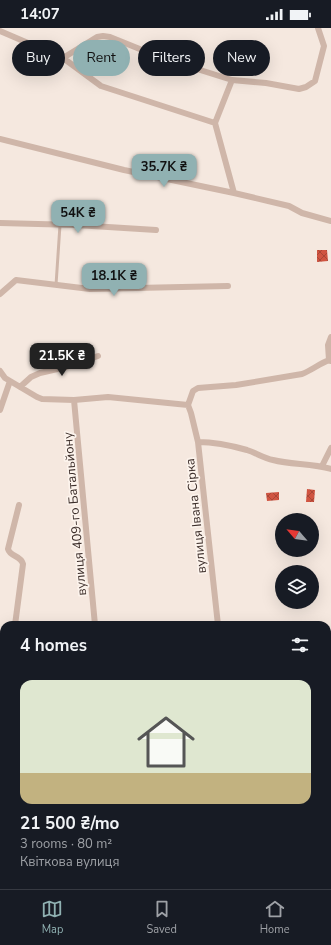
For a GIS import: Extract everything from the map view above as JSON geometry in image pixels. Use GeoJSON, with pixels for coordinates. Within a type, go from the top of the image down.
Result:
{"type":"FeatureCollection","features":[{"type":"Feature","properties":{"kind":"street"},"geometry":{"type":"LineString","coordinates":[[65,57],[97,37],[103,36],[110,37],[162,58],[232,80],[266,83],[299,89],[306,87],[315,81],[324,46],[318,28]]}},
{"type":"Feature","properties":{"kind":"street"},"geometry":{"type":"LineString","coordinates":[[0,32],[19,40]]}},
{"type":"Feature","properties":{"kind":"street"},"geometry":{"type":"LineString","coordinates":[[65,59],[101,86],[215,123]]}},
{"type":"Feature","properties":{"kind":"street"},"geometry":{"type":"LineString","coordinates":[[232,80],[215,123],[234,193]]}},
{"type":"Feature","properties":{"kind":"street"},"geometry":{"type":"LineString","coordinates":[[0,139],[124,170],[289,206],[302,212],[331,221]]}},
{"type":"Feature","properties":{"kind":"street"},"geometry":{"type":"LineString","coordinates":[[0,223],[156,230]]}},
{"type":"Feature","properties":{"kind":"street"},"geometry":{"type":"LineString","coordinates":[[0,294],[16,280],[90,289],[228,286]]}},
{"type":"Feature","properties":{"kind":"street"},"geometry":{"type":"LineString","coordinates":[[0,371],[5,378],[42,399],[74,400],[108,397],[188,405],[193,391],[198,388],[236,385],[302,374],[312,370],[320,363],[330,360],[328,344],[331,337]]}},
{"type":"Feature","properties":{"kind":"street"},"geometry":{"type":"LineString","coordinates":[[20,387],[31,377],[36,375],[98,356]]}},
{"type":"Feature","properties":{"kind":"street"},"geometry":{"type":"LineString","coordinates":[[0,410],[10,381]]}},
{"type":"Feature","properties":{"kind":"street","name":"вулиця 409-го Батальйону"},"geometry":{"type":"LineString","coordinates":[[74,400],[96,621]]}},
{"type":"Feature","properties":{"kind":"street","name":"вулиця Івана Сірка"},"geometry":{"type":"LineString","coordinates":[[188,405],[198,442],[218,621]]}},
{"type":"Feature","properties":{"kind":"street"},"geometry":{"type":"LineString","coordinates":[[198,442],[246,450],[272,460],[322,466],[331,469]]}},
{"type":"Feature","properties":{"kind":"street"},"geometry":{"type":"LineString","coordinates":[[322,466],[331,448]]}},
{"type":"Feature","properties":{"kind":"street"},"geometry":{"type":"LineString","coordinates":[[16,621],[23,564],[20,559],[10,554],[8,549],[19,505]]}},
{"type":"Feature","properties":{"kind":"lane"},"geometry":{"type":"LineString","coordinates":[[56,285],[60,225]]}},
{"type":"Feature","properties":{"kind":"building"},"geometry":{"type":"Polygon","coordinates":[[[317,250],[327,250],[328,261],[317,262],[317,250]]]}},
{"type":"Feature","properties":{"kind":"building"},"geometry":{"type":"Polygon","coordinates":[[[307,489],[315,490],[314,502],[306,502],[307,489]]]}},
{"type":"Feature","properties":{"kind":"building"},"geometry":{"type":"Polygon","coordinates":[[[279,492],[279,500],[267,501],[266,493],[279,492]]]}}]}
